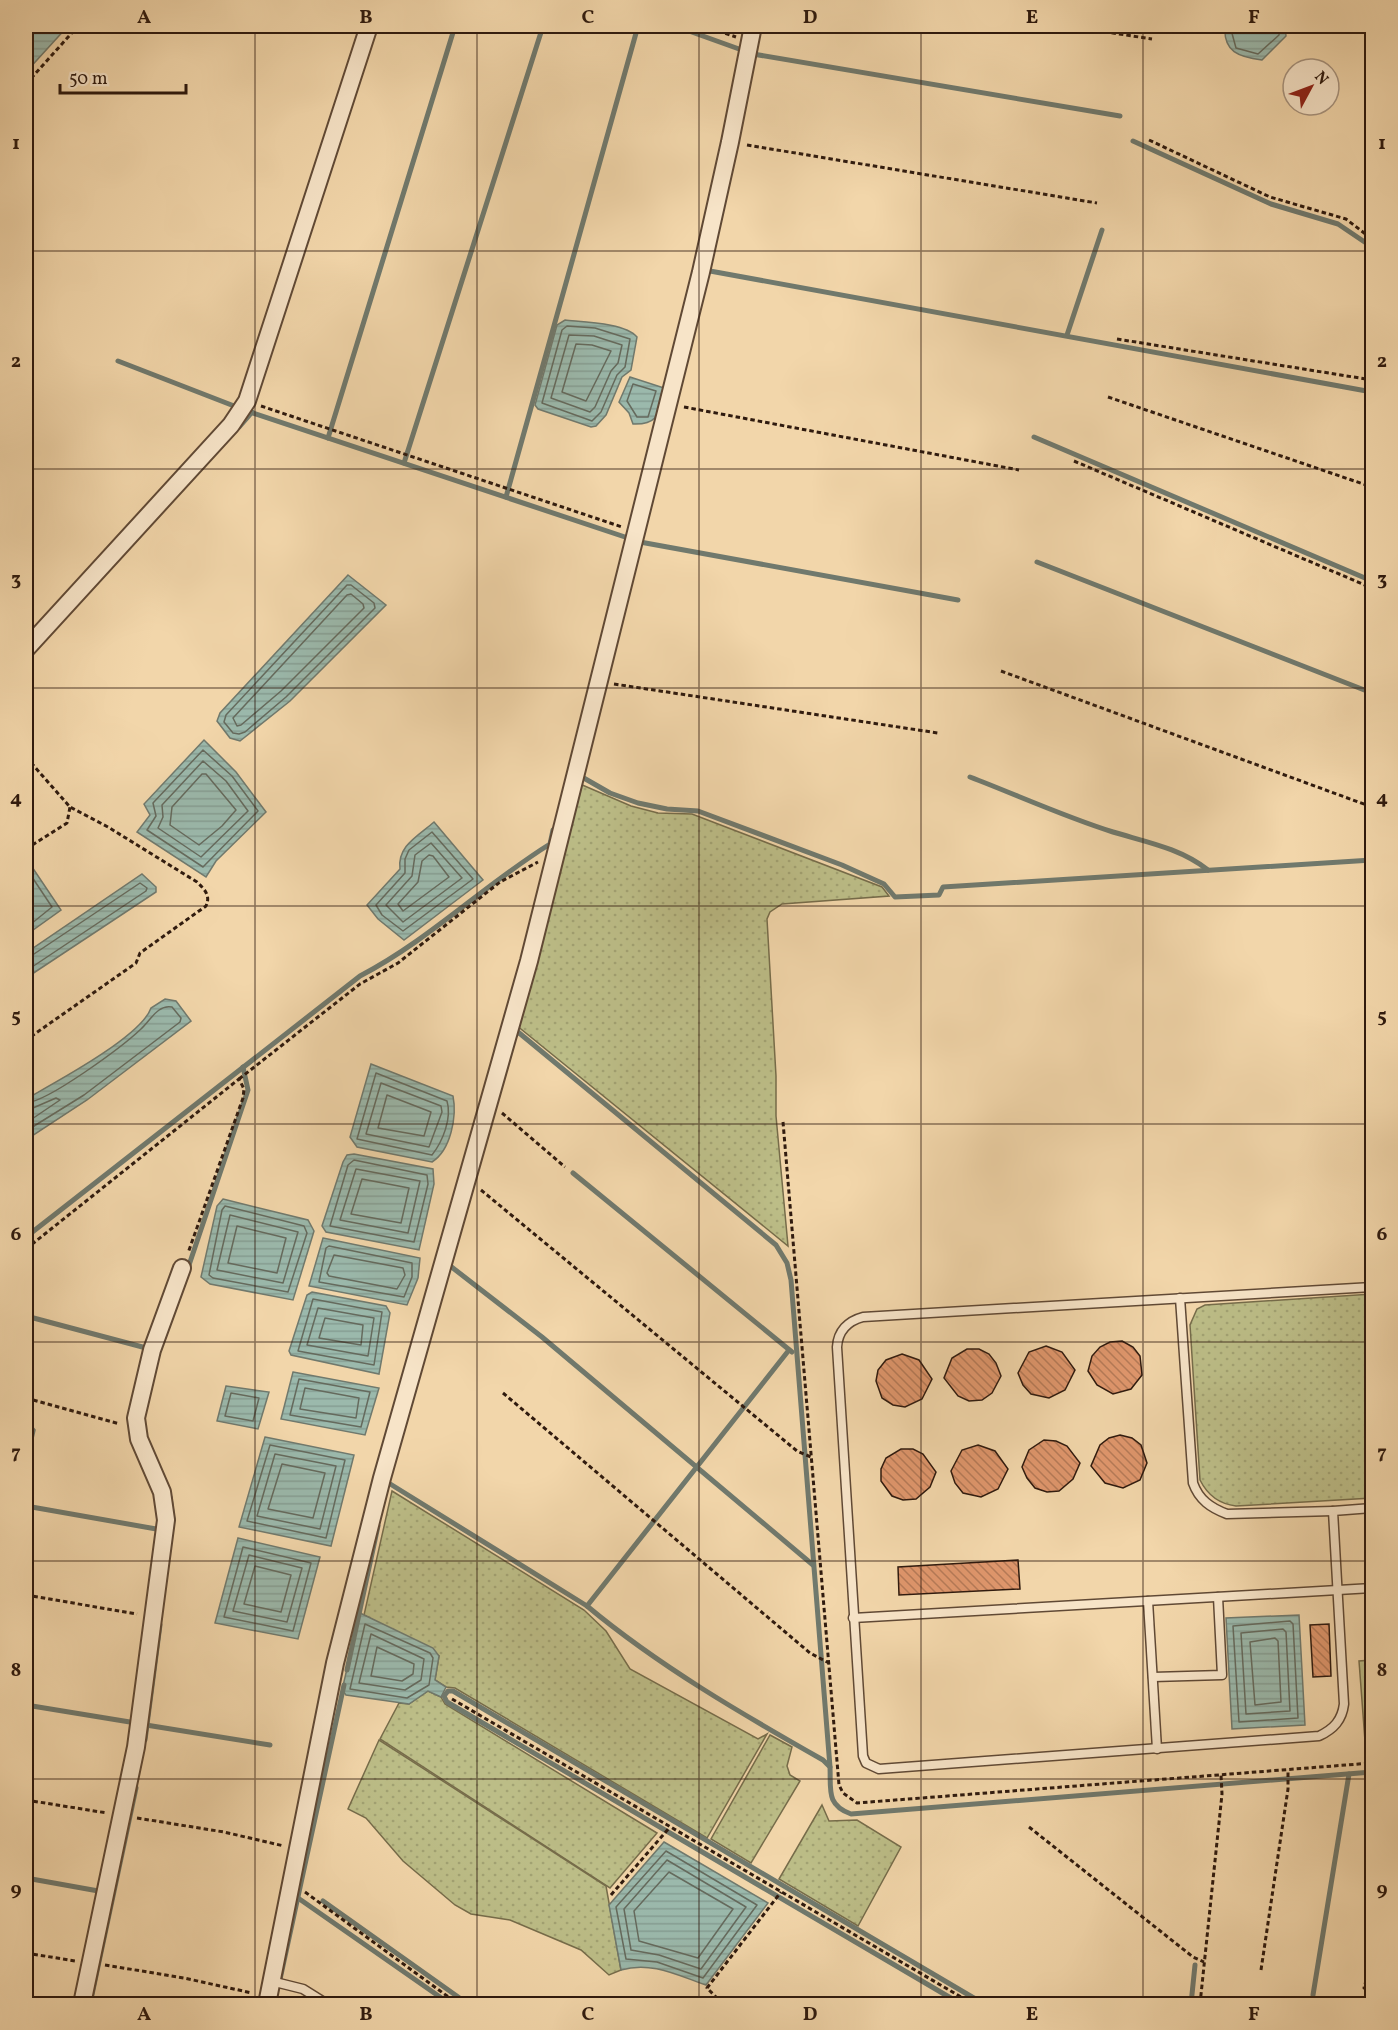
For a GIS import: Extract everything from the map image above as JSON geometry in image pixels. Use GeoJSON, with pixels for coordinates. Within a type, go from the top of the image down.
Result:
{"type":"FeatureCollection","features":[{"type":"Feature","properties":{"kind":"street"},"geometry":{"type":"LineString","coordinates":[[26,649],[231,425],[248,401],[369,26]]}},
{"type":"Feature","properties":{"kind":"street"},"geometry":{"type":"LineString","coordinates":[[269,1994],[335,1664],[382,1478],[528,961],[730,142],[751,33]]}},
{"type":"Feature","properties":{"kind":"street"},"geometry":{"type":"LineString","coordinates":[[82,2004],[136,1747],[166,1520],[165,1505],[136,1429],[143,1381],[182,1268]]}},
{"type":"Feature","properties":{"kind":"lane"},"geometry":{"type":"LineString","coordinates":[[1333,1511],[1344,1704],[1340,1720],[1334,1728],[1319,1736],[873,1768],[863,1756],[837,1347],[837,1339],[846,1326],[863,1317],[1372,1287]]}},
{"type":"Feature","properties":{"kind":"lane"},"geometry":{"type":"LineString","coordinates":[[1180,1298],[1193,1483],[1199,1496],[1212,1507],[1227,1515],[1372,1508]]}},
{"type":"Feature","properties":{"kind":"lane"},"geometry":{"type":"LineString","coordinates":[[853,1618],[1372,1588]]}},
{"type":"Feature","properties":{"kind":"lane"},"geometry":{"type":"LineString","coordinates":[[1153,1677],[1222,1675],[1218,1597]]}},
{"type":"Feature","properties":{"kind":"lane"},"geometry":{"type":"LineString","coordinates":[[1148,1601],[1157,1749]]}},
{"type":"Feature","properties":{"kind":"lane"},"geometry":{"type":"LineString","coordinates":[[269,1994],[303,1989],[327,2004]]}},
{"type":"Feature","properties":{"kind":"path"},"geometry":{"type":"LineString","coordinates":[[26,84],[78,26]]}},
{"type":"Feature","properties":{"kind":"path"},"geometry":{"type":"LineString","coordinates":[[704,26],[751,33]]}},
{"type":"Feature","properties":{"kind":"path"},"geometry":{"type":"LineString","coordinates":[[1067,26],[1152,39]]}},
{"type":"Feature","properties":{"kind":"path"},"geometry":{"type":"LineString","coordinates":[[1149,140],[1270,197],[1346,219],[1372,239]]}},
{"type":"Feature","properties":{"kind":"path"},"geometry":{"type":"LineString","coordinates":[[730,142],[1096,203]]}},
{"type":"Feature","properties":{"kind":"path"},"geometry":{"type":"LineString","coordinates":[[1117,339],[1372,380]]}},
{"type":"Feature","properties":{"kind":"path"},"geometry":{"type":"LineString","coordinates":[[1108,397],[1372,487]]}},
{"type":"Feature","properties":{"kind":"path"},"geometry":{"type":"LineString","coordinates":[[248,401],[635,531]]}},
{"type":"Feature","properties":{"kind":"path"},"geometry":{"type":"LineString","coordinates":[[667,404],[1019,470]]}},
{"type":"Feature","properties":{"kind":"path"},"geometry":{"type":"LineString","coordinates":[[1074,461],[1372,588]]}},
{"type":"Feature","properties":{"kind":"path"},"geometry":{"type":"LineString","coordinates":[[1001,671],[1372,807]]}},
{"type":"Feature","properties":{"kind":"path"},"geometry":{"type":"LineString","coordinates":[[597,681],[938,733]]}},
{"type":"Feature","properties":{"kind":"path"},"geometry":{"type":"LineString","coordinates":[[26,757],[70,807],[108,827],[197,882],[207,892],[208,900],[206,906],[140,953],[136,963],[26,1041]]}},
{"type":"Feature","properties":{"kind":"path"},"geometry":{"type":"LineString","coordinates":[[26,849],[67,823],[70,807]]}},
{"type":"Feature","properties":{"kind":"path"},"geometry":{"type":"LineString","coordinates":[[26,1249],[360,984],[398,963],[501,882],[554,855]]}},
{"type":"Feature","properties":{"kind":"path"},"geometry":{"type":"LineString","coordinates":[[182,1268],[243,1098],[244,1089],[239,1079]]}},
{"type":"Feature","properties":{"kind":"path"},"geometry":{"type":"LineString","coordinates":[[489,1102],[564,1167]]}},
{"type":"Feature","properties":{"kind":"path"},"geometry":{"type":"LineString","coordinates":[[467,1181],[480,1189],[797,1451],[811,1457]]}},
{"type":"Feature","properties":{"kind":"path"},"geometry":{"type":"LineString","coordinates":[[502,1393],[810,1653],[829,1663]]}},
{"type":"Feature","properties":{"kind":"path"},"geometry":{"type":"LineString","coordinates":[[26,1398],[136,1429]]}},
{"type":"Feature","properties":{"kind":"path"},"geometry":{"type":"LineString","coordinates":[[26,1595],[153,1616]]}},
{"type":"Feature","properties":{"kind":"path"},"geometry":{"type":"LineString","coordinates":[[452,1699],[973,2004]]}},
{"type":"Feature","properties":{"kind":"path"},"geometry":{"type":"LineString","coordinates":[[1261,1970],[1288,1789],[1288,1770]]}},
{"type":"Feature","properties":{"kind":"path"},"geometry":{"type":"LineString","coordinates":[[1200,2004],[1222,1794],[1221,1775]]}},
{"type":"Feature","properties":{"kind":"path"},"geometry":{"type":"LineString","coordinates":[[26,1800],[224,1832],[297,1850]]}},
{"type":"Feature","properties":{"kind":"path"},"geometry":{"type":"LineString","coordinates":[[611,1895],[670,1827]]}},
{"type":"Feature","properties":{"kind":"path"},"geometry":{"type":"LineString","coordinates":[[1029,1827],[1193,1957],[1204,1962]]}},
{"type":"Feature","properties":{"kind":"path"},"geometry":{"type":"LineString","coordinates":[[290,1886],[307,1893],[323,1908],[459,2004]]}},
{"type":"Feature","properties":{"kind":"path"},"geometry":{"type":"LineString","coordinates":[[723,2004],[707,1988],[781,1892]]}},
{"type":"Feature","properties":{"kind":"path"},"geometry":{"type":"LineString","coordinates":[[26,1953],[269,1994]]}},
{"type":"Feature","properties":{"kind":"path"},"geometry":{"type":"LineString","coordinates":[[1372,1958],[1364,1988],[1372,1987]]}},
{"type":"Feature","properties":{"kind":"green space"},"geometry":{"type":"Polygon","coordinates":[[[580,784],[631,806],[658,813],[692,814],[882,887],[889,896],[782,904],[770,912],[767,919],[776,1076],[776,1116],[788,1246],[516,1025],[580,784]]]}},
{"type":"Feature","properties":{"kind":"green space"},"geometry":{"type":"Polygon","coordinates":[[[1372,1294],[1372,1498],[1236,1506],[1215,1498],[1200,1480],[1190,1325],[1197,1309],[1205,1305],[1372,1294]]]}},
{"type":"Feature","properties":{"kind":"green space"},"geometry":{"type":"Polygon","coordinates":[[[392,1491],[584,1610],[606,1631],[630,1669],[758,1739],[767,1734],[707,1838],[455,1688],[446,1687],[435,1680],[439,1656],[364,1615],[392,1491]]]}},
{"type":"Feature","properties":{"kind":"green space"},"geometry":{"type":"Polygon","coordinates":[[[1372,1660],[1372,1740],[1365,1741],[1359,1661],[1372,1660]]]}},
{"type":"Feature","properties":{"kind":"green space"},"geometry":{"type":"Polygon","coordinates":[[[428,1691],[441,1697],[445,1704],[657,1833],[610,1888],[380,1739],[399,1703],[409,1704],[428,1691]]]}},
{"type":"Feature","properties":{"kind":"green space"},"geometry":{"type":"Polygon","coordinates":[[[770,1735],[792,1747],[787,1766],[790,1775],[800,1781],[751,1863],[711,1839],[770,1735]]]}},
{"type":"Feature","properties":{"kind":"green space"},"geometry":{"type":"Polygon","coordinates":[[[379,1740],[606,1886],[621,1970],[609,1975],[581,1950],[510,1920],[471,1914],[455,1905],[403,1861],[366,1818],[348,1809],[379,1740]]]}},
{"type":"Feature","properties":{"kind":"green space"},"geometry":{"type":"Polygon","coordinates":[[[822,1805],[829,1821],[857,1820],[901,1847],[858,1926],[779,1879],[822,1805]]]}},
{"type":"Feature","properties":{"kind":"water"},"geometry":{"type":"Polygon","coordinates":[[[26,26],[68,26],[26,72],[26,26]]]}},
{"type":"Feature","properties":{"kind":"water"},"geometry":{"type":"Polygon","coordinates":[[[1225,26],[1285,26],[1286,36],[1262,60],[1254,59],[1234,52],[1227,42],[1225,26]]]}},
{"type":"Feature","properties":{"kind":"water"},"geometry":{"type":"Polygon","coordinates":[[[565,320],[614,326],[632,332],[637,337],[631,370],[622,377],[606,415],[596,426],[591,427],[538,409],[535,405],[557,325],[565,320]]]}},
{"type":"Feature","properties":{"kind":"water"},"geometry":{"type":"Polygon","coordinates":[[[630,377],[664,388],[657,415],[649,422],[633,424],[629,413],[619,402],[630,377]]]}},
{"type":"Feature","properties":{"kind":"water"},"geometry":{"type":"Polygon","coordinates":[[[348,575],[386,605],[290,701],[240,741],[230,738],[217,721],[220,713],[348,575]]]}},
{"type":"Feature","properties":{"kind":"water"},"geometry":{"type":"Polygon","coordinates":[[[204,740],[236,772],[266,812],[216,861],[206,877],[137,832],[150,815],[144,804],[204,740]]]}},
{"type":"Feature","properties":{"kind":"water"},"geometry":{"type":"Polygon","coordinates":[[[434,822],[483,880],[404,940],[378,919],[367,905],[400,869],[400,861],[405,848],[434,822]]]}},
{"type":"Feature","properties":{"kind":"water"},"geometry":{"type":"Polygon","coordinates":[[[26,858],[61,910],[26,935],[26,858]]]}},
{"type":"Feature","properties":{"kind":"water"},"geometry":{"type":"Polygon","coordinates":[[[142,874],[156,887],[156,892],[26,978],[26,953],[142,874]]]}},
{"type":"Feature","properties":{"kind":"water"},"geometry":{"type":"Polygon","coordinates":[[[165,999],[176,1001],[191,1021],[87,1100],[29,1138],[26,1133],[26,1099],[114,1045],[144,1020],[151,1008],[165,999]]]}},
{"type":"Feature","properties":{"kind":"water"},"geometry":{"type":"Polygon","coordinates":[[[371,1064],[453,1096],[454,1113],[451,1132],[439,1157],[432,1162],[357,1147],[350,1137],[371,1064]]]}},
{"type":"Feature","properties":{"kind":"water"},"geometry":{"type":"Polygon","coordinates":[[[354,1154],[433,1169],[434,1184],[419,1250],[326,1232],[322,1226],[343,1162],[347,1155],[354,1154]]]}},
{"type":"Feature","properties":{"kind":"water"},"geometry":{"type":"Polygon","coordinates":[[[223,1199],[308,1220],[314,1231],[293,1300],[210,1284],[201,1277],[217,1206],[223,1199]]]}},
{"type":"Feature","properties":{"kind":"water"},"geometry":{"type":"Polygon","coordinates":[[[323,1238],[420,1258],[418,1278],[407,1305],[309,1286],[323,1238]]]}},
{"type":"Feature","properties":{"kind":"water"},"geometry":{"type":"Polygon","coordinates":[[[312,1292],[386,1306],[390,1313],[379,1374],[291,1355],[289,1351],[307,1295],[312,1292]]]}},
{"type":"Feature","properties":{"kind":"water"},"geometry":{"type":"Polygon","coordinates":[[[293,1372],[379,1388],[365,1435],[281,1419],[293,1372]]]}},
{"type":"Feature","properties":{"kind":"water"},"geometry":{"type":"Polygon","coordinates":[[[226,1386],[269,1392],[258,1429],[217,1421],[226,1386]]]}},
{"type":"Feature","properties":{"kind":"water"},"geometry":{"type":"Polygon","coordinates":[[[26,1419],[35,1430],[26,1469],[26,1419]]]}},
{"type":"Feature","properties":{"kind":"water"},"geometry":{"type":"Polygon","coordinates":[[[265,1437],[354,1455],[331,1546],[239,1527],[265,1437]]]}},
{"type":"Feature","properties":{"kind":"water"},"geometry":{"type":"Polygon","coordinates":[[[238,1538],[320,1557],[298,1639],[215,1623],[238,1538]]]}},
{"type":"Feature","properties":{"kind":"water"},"geometry":{"type":"Polygon","coordinates":[[[360,1613],[433,1648],[439,1656],[435,1680],[446,1687],[441,1697],[428,1691],[409,1704],[346,1695],[342,1690],[360,1613]]]}},
{"type":"Feature","properties":{"kind":"water"},"geometry":{"type":"Polygon","coordinates":[[[1299,1615],[1305,1725],[1232,1729],[1226,1618],[1299,1615]]]}},
{"type":"Feature","properties":{"kind":"water"},"geometry":{"type":"Polygon","coordinates":[[[664,1842],[768,1903],[706,1985],[653,1968],[621,1970],[609,1905],[664,1842]]]}},
{"type":"Feature","properties":{"kind":"building"},"geometry":{"type":"Polygon","coordinates":[[[1122,1341],[1133,1347],[1140,1356],[1142,1375],[1131,1389],[1113,1394],[1097,1385],[1088,1371],[1092,1356],[1100,1347],[1110,1342],[1122,1341]]]}},
{"type":"Feature","properties":{"kind":"building"},"geometry":{"type":"Polygon","coordinates":[[[1046,1346],[1062,1352],[1075,1370],[1065,1390],[1049,1398],[1031,1394],[1023,1385],[1018,1373],[1029,1352],[1046,1346]]]}},
{"type":"Feature","properties":{"kind":"building"},"geometry":{"type":"Polygon","coordinates":[[[967,1349],[979,1349],[989,1354],[996,1363],[1001,1376],[992,1393],[982,1400],[969,1401],[958,1396],[944,1378],[952,1358],[967,1349]]]}},
{"type":"Feature","properties":{"kind":"building"},"geometry":{"type":"Polygon","coordinates":[[[902,1354],[919,1360],[932,1379],[922,1399],[905,1407],[893,1405],[882,1398],[876,1381],[878,1370],[886,1360],[902,1354]]]}},
{"type":"Feature","properties":{"kind":"building"},"geometry":{"type":"Polygon","coordinates":[[[1120,1435],[1132,1438],[1141,1445],[1147,1463],[1140,1480],[1123,1488],[1105,1483],[1091,1466],[1100,1445],[1109,1438],[1120,1435]]]}},
{"type":"Feature","properties":{"kind":"building"},"geometry":{"type":"Polygon","coordinates":[[[1044,1440],[1056,1441],[1067,1446],[1080,1463],[1073,1479],[1059,1491],[1047,1492],[1035,1488],[1022,1467],[1029,1450],[1044,1440]]]}},
{"type":"Feature","properties":{"kind":"building"},"geometry":{"type":"Polygon","coordinates":[[[978,1445],[995,1451],[1008,1469],[998,1489],[981,1497],[963,1493],[955,1483],[951,1471],[962,1450],[978,1445]]]}},
{"type":"Feature","properties":{"kind":"building"},"geometry":{"type":"Polygon","coordinates":[[[901,1449],[913,1449],[923,1454],[936,1472],[930,1487],[916,1499],[903,1500],[892,1496],[881,1481],[881,1469],[886,1458],[901,1449]]]}},
{"type":"Feature","properties":{"kind":"building"},"geometry":{"type":"Polygon","coordinates":[[[1018,1560],[1020,1589],[899,1595],[898,1567],[1018,1560]]]}},
{"type":"Feature","properties":{"kind":"building"},"geometry":{"type":"Polygon","coordinates":[[[1329,1624],[1331,1676],[1313,1677],[1310,1625],[1329,1624]]]}},
{"type":"Feature","properties":{"kind":"waterway"},"geometry":{"type":"LineString","coordinates":[[328,438],[455,26]]}},
{"type":"Feature","properties":{"kind":"waterway"},"geometry":{"type":"LineString","coordinates":[[404,463],[543,26]]}},
{"type":"Feature","properties":{"kind":"waterway"},"geometry":{"type":"LineString","coordinates":[[506,497],[638,26]]}},
{"type":"Feature","properties":{"kind":"waterway"},"geometry":{"type":"LineString","coordinates":[[675,26],[753,54],[1120,116]]}},
{"type":"Feature","properties":{"kind":"waterway"},"geometry":{"type":"LineString","coordinates":[[1133,141],[1271,204],[1338,224],[1372,247]]}},
{"type":"Feature","properties":{"kind":"waterway"},"geometry":{"type":"LineString","coordinates":[[1067,335],[1102,230]]}},
{"type":"Feature","properties":{"kind":"waterway"},"geometry":{"type":"LineString","coordinates":[[710,271],[1372,392]]}},
{"type":"Feature","properties":{"kind":"waterway"},"geometry":{"type":"LineString","coordinates":[[118,361],[247,411],[640,542],[958,600]]}},
{"type":"Feature","properties":{"kind":"waterway"},"geometry":{"type":"LineString","coordinates":[[239,427],[252,412]]}},
{"type":"Feature","properties":{"kind":"waterway"},"geometry":{"type":"LineString","coordinates":[[1034,437],[1372,581]]}},
{"type":"Feature","properties":{"kind":"waterway"},"geometry":{"type":"LineString","coordinates":[[1037,562],[1372,693]]}},
{"type":"Feature","properties":{"kind":"waterway"},"geometry":{"type":"LineString","coordinates":[[583,772],[582,777],[610,793],[638,803],[667,809],[698,811],[842,865],[884,884],[895,897],[939,895],[943,887],[1372,860]]}},
{"type":"Feature","properties":{"kind":"waterway"},"geometry":{"type":"LineString","coordinates":[[970,777],[1077,820],[1174,851],[1208,870]]}},
{"type":"Feature","properties":{"kind":"waterway"},"geometry":{"type":"LineString","coordinates":[[26,1237],[360,976],[410,946],[550,844],[553,830]]}},
{"type":"Feature","properties":{"kind":"waterway"},"geometry":{"type":"LineString","coordinates":[[513,1038],[518,1032],[776,1245],[787,1263],[791,1280],[830,1767]]}},
{"type":"Feature","properties":{"kind":"waterway"},"geometry":{"type":"LineString","coordinates":[[187,1271],[248,1090],[243,1067]]}},
{"type":"Feature","properties":{"kind":"waterway"},"geometry":{"type":"LineString","coordinates":[[573,1173],[792,1352]]}},
{"type":"Feature","properties":{"kind":"waterway"},"geometry":{"type":"LineString","coordinates":[[449,1265],[542,1337],[813,1565]]}},
{"type":"Feature","properties":{"kind":"waterway"},"geometry":{"type":"LineString","coordinates":[[26,1316],[150,1349]]}},
{"type":"Feature","properties":{"kind":"waterway"},"geometry":{"type":"LineString","coordinates":[[587,1606],[789,1350]]}},
{"type":"Feature","properties":{"kind":"waterway"},"geometry":{"type":"LineString","coordinates":[[387,1482],[587,1606],[672,1669],[823,1760],[830,1767],[830,1790],[834,1801],[837,1806],[851,1814],[1372,1772]]}},
{"type":"Feature","properties":{"kind":"waterway"},"geometry":{"type":"LineString","coordinates":[[170,1497],[173,1520]]}},
{"type":"Feature","properties":{"kind":"waterway"},"geometry":{"type":"LineString","coordinates":[[26,1506],[162,1530]]}},
{"type":"Feature","properties":{"kind":"waterway"},"geometry":{"type":"LineString","coordinates":[[347,1670],[378,1526]]}},
{"type":"Feature","properties":{"kind":"waterway"},"geometry":{"type":"LineString","coordinates":[[145,1740],[160,1625]]}},
{"type":"Feature","properties":{"kind":"waterway"},"geometry":{"type":"LineString","coordinates":[[279,1984],[344,1685]]}},
{"type":"Feature","properties":{"kind":"waterway"},"geometry":{"type":"LineString","coordinates":[[961,2004],[447,1702],[444,1696],[448,1691],[453,1691],[984,2004]]}},
{"type":"Feature","properties":{"kind":"waterway"},"geometry":{"type":"LineString","coordinates":[[26,1705],[136,1723]]}},
{"type":"Feature","properties":{"kind":"waterway"},"geometry":{"type":"LineString","coordinates":[[146,1725],[270,1745]]}},
{"type":"Feature","properties":{"kind":"waterway"},"geometry":{"type":"LineString","coordinates":[[1313,1995],[1349,1774]]}},
{"type":"Feature","properties":{"kind":"waterway"},"geometry":{"type":"LineString","coordinates":[[90,2004],[136,1788]]}},
{"type":"Feature","properties":{"kind":"waterway"},"geometry":{"type":"LineString","coordinates":[[26,1878],[104,1892]]}},
{"type":"Feature","properties":{"kind":"waterway"},"geometry":{"type":"LineString","coordinates":[[298,1898],[450,2004]]}},
{"type":"Feature","properties":{"kind":"waterway"},"geometry":{"type":"LineString","coordinates":[[323,1901],[468,2004]]}},
{"type":"Feature","properties":{"kind":"waterway"},"geometry":{"type":"LineString","coordinates":[[1191,2004],[1195,1965]]}}]}
